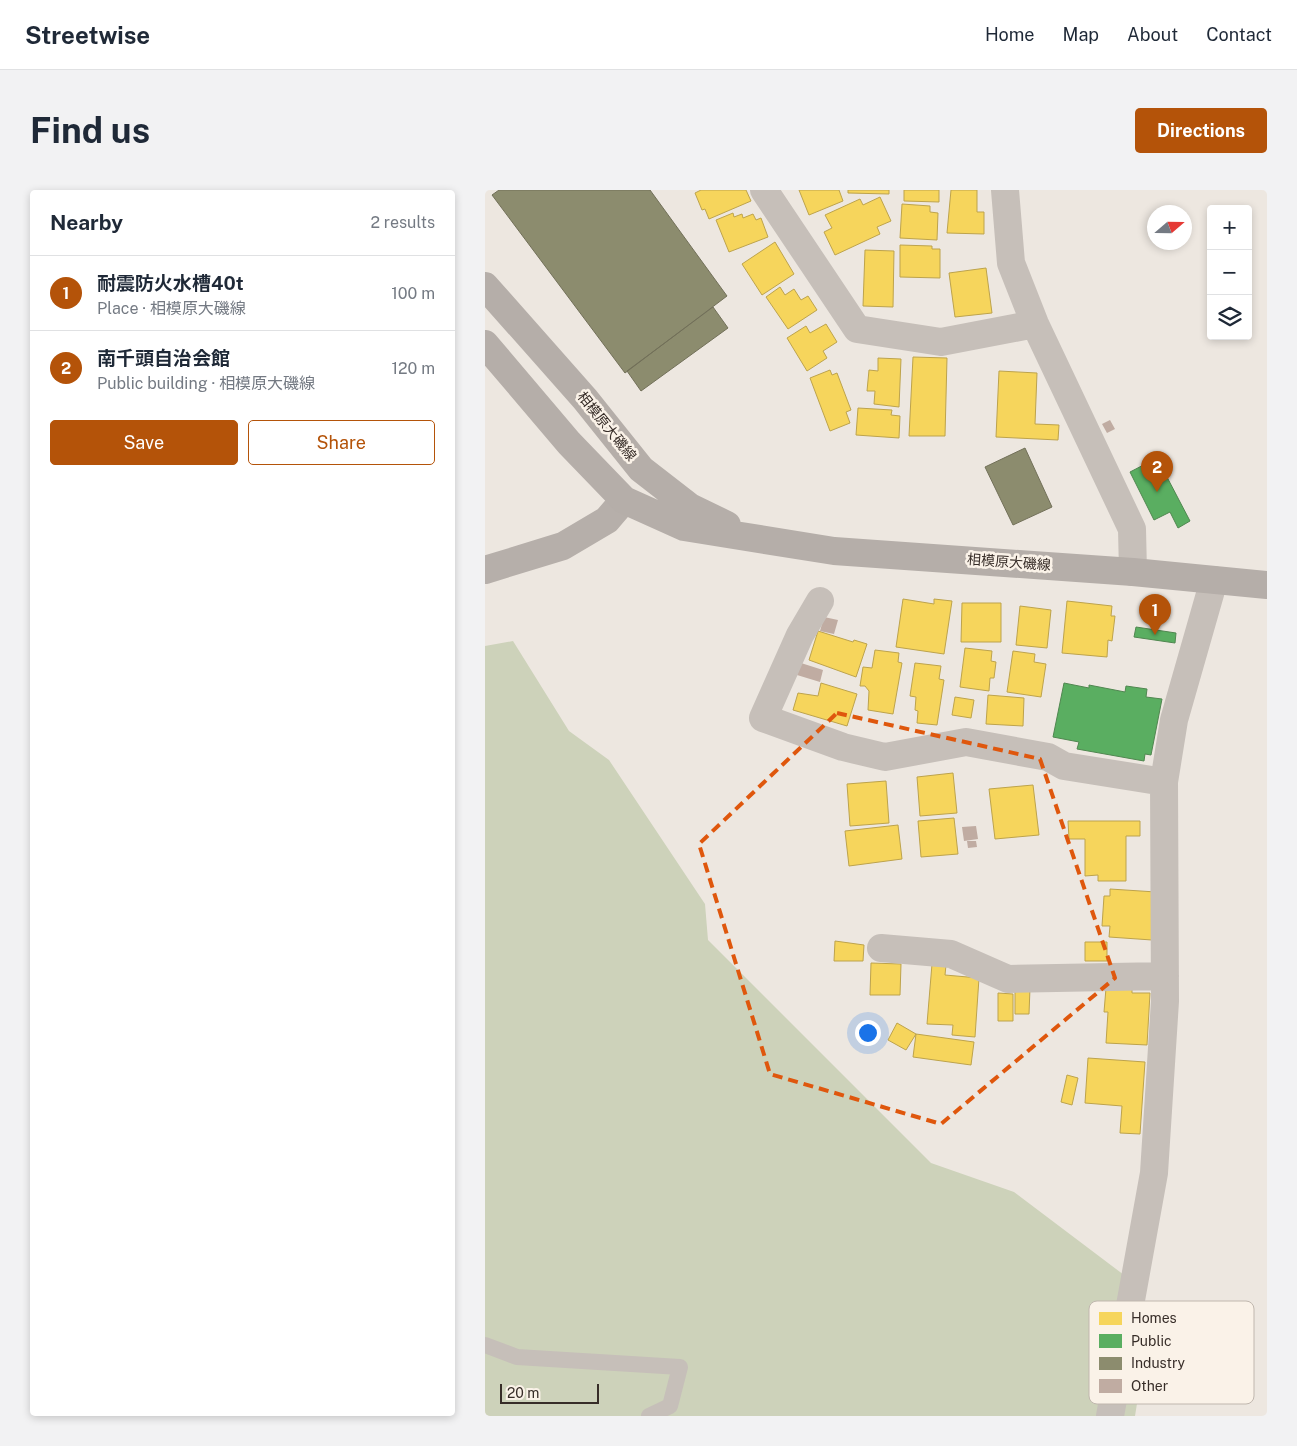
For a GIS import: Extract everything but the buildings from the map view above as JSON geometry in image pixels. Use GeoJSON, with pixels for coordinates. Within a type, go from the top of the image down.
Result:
{"type":"FeatureCollection","features":[{"type":"Feature","properties":{"kind":"main road","name":"相模原大磯線"},"geometry":{"type":"LineString","coordinates":[[485,286],[585,399],[641,469],[690,507],[752,537]]}},
{"type":"Feature","properties":{"kind":"main road","name":"相模原大磯線"},"geometry":{"type":"LineString","coordinates":[[485,344],[569,443],[624,500],[684,527],[834,552],[1133,572],[1267,584]]}},
{"type":"Feature","properties":{"kind":"street"},"geometry":{"type":"LineString","coordinates":[[764,190],[857,330],[941,342],[1035,324]]}},
{"type":"Feature","properties":{"kind":"street"},"geometry":{"type":"LineString","coordinates":[[1005,190],[1011,262],[1035,324],[1132,529],[1133,572]]}},
{"type":"Feature","properties":{"kind":"street"},"geometry":{"type":"LineString","coordinates":[[485,570],[563,546],[607,520],[624,500]]}},
{"type":"Feature","properties":{"kind":"street"},"geometry":{"type":"LineString","coordinates":[[1130,1301],[1154,1173],[1165,976],[1164,782],[1174,720],[1214,580]]}},
{"type":"Feature","properties":{"kind":"street"},"geometry":{"type":"LineString","coordinates":[[821,601],[800,635],[763,718],[843,748],[885,757],[966,742],[1048,757],[1064,766],[1164,782]]}},
{"type":"Feature","properties":{"kind":"street"},"geometry":{"type":"LineString","coordinates":[[895,945],[951,954],[1008,978],[1165,976]]}},
{"type":"Feature","properties":{"kind":"lane"},"geometry":{"type":"LineString","coordinates":[[485,1345],[517,1357],[681,1367],[670,1406],[649,1416]]}},
{"type":"Feature","properties":{"kind":"highlighted area"},"geometry":{"type":"Polygon","coordinates":[[[837,713],[1040,759],[1115,978],[941,1124],[770,1074],[699,844],[837,713]]]}},
{"type":"Feature","properties":{"kind":"green space"},"geometry":{"type":"Polygon","coordinates":[[[513,641],[569,731],[609,760],[705,904],[708,940],[931,1163],[1014,1192],[1124,1275],[1132,1301],[1089,1301],[1089,1404],[1137,1404],[1135,1416],[485,1416],[485,646],[513,641]]]}},
{"type":"Feature","properties":{"kind":"place","name":"南千頭自治会館"},"geometry":{"type":"Point","coordinates":[1157,492]}},
{"type":"Feature","properties":{"kind":"place","name":"耐震防火水槽40t"},"geometry":{"type":"Point","coordinates":[1155,635]}}]}
